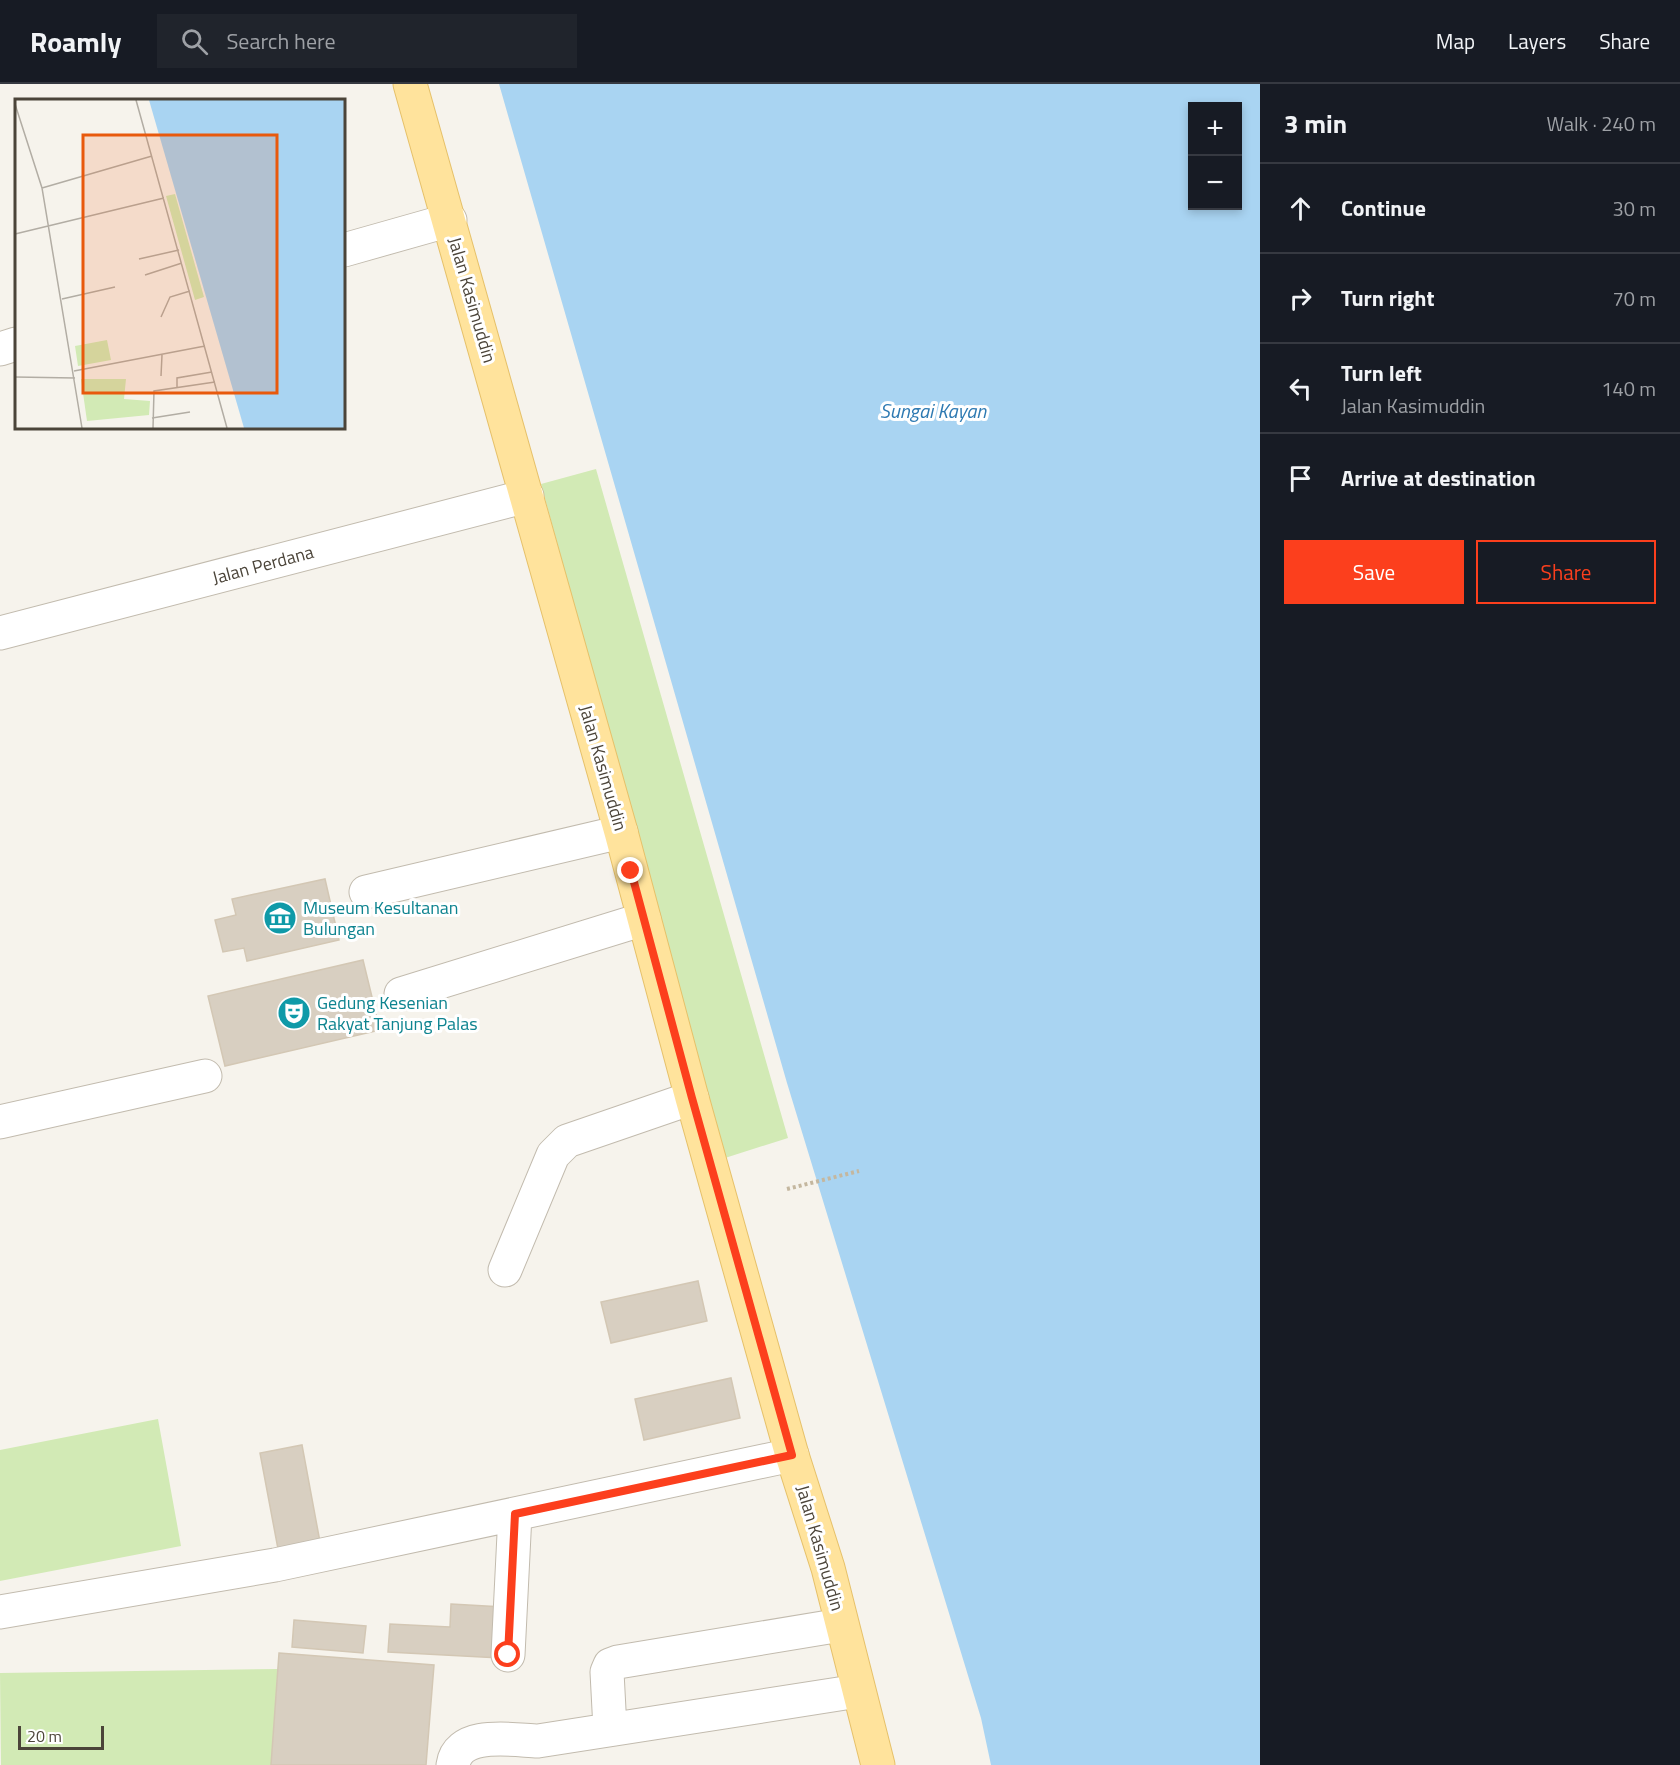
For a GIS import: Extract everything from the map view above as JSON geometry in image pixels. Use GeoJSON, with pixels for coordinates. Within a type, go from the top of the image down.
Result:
{"type":"FeatureCollection","features":[{"type":"Feature","properties":{"kind":"main road","name":"Jalan Kasimuddin"},"geometry":{"type":"LineString","coordinates":[[410,84],[621,832],[692,1098],[792,1455],[828,1568],[878,1765]]}},
{"type":"Feature","properties":{"kind":"street"},"geometry":{"type":"LineString","coordinates":[[345,250],[450,220]]}},
{"type":"Feature","properties":{"kind":"street"},"geometry":{"type":"LineString","coordinates":[[0,349],[15,344]]}},
{"type":"Feature","properties":{"kind":"street","name":"Jalan Perdana"},"geometry":{"type":"LineString","coordinates":[[0,633],[527,496]]}},
{"type":"Feature","properties":{"kind":"street"},"geometry":{"type":"LineString","coordinates":[[366,892],[621,832]]}},
{"type":"Feature","properties":{"kind":"street"},"geometry":{"type":"LineString","coordinates":[[400,994],[644,919]]}},
{"type":"Feature","properties":{"kind":"street"},"geometry":{"type":"LineString","coordinates":[[0,1122],[205,1076]]}},
{"type":"Feature","properties":{"kind":"street"},"geometry":{"type":"LineString","coordinates":[[505,1270],[553,1155],[567,1141],[692,1098]]}},
{"type":"Feature","properties":{"kind":"street"},"geometry":{"type":"LineString","coordinates":[[0,1612],[275,1564],[792,1455]]}},
{"type":"Feature","properties":{"kind":"street"},"geometry":{"type":"LineString","coordinates":[[508,1655],[515,1514]]}},
{"type":"Feature","properties":{"kind":"street"},"geometry":{"type":"LineString","coordinates":[[610,1730],[607,1672],[610,1665],[841,1625]]}},
{"type":"Feature","properties":{"kind":"street"},"geometry":{"type":"LineString","coordinates":[[453,1765],[459,1750],[472,1742],[491,1739],[538,1741],[858,1691]]}},
{"type":"Feature","properties":{"kind":"path"},"geometry":{"type":"LineString","coordinates":[[787,1189],[859,1172]]}},
{"type":"Feature","properties":{"kind":"green space"},"geometry":{"type":"Polygon","coordinates":[[[596,469],[788,1138],[725,1158],[541,484],[596,469]]]}},
{"type":"Feature","properties":{"kind":"green space"},"geometry":{"type":"Polygon","coordinates":[[[158,1419],[181,1546],[0,1581],[0,1450],[158,1419]]]}},
{"type":"Feature","properties":{"kind":"green space"},"geometry":{"type":"Polygon","coordinates":[[[278,1669],[271,1765],[1,1765],[0,1673],[278,1669]]]}},
{"type":"Feature","properties":{"kind":"water","name":"Sungai Kayan"},"geometry":{"type":"Polygon","coordinates":[[[499,84],[1260,84],[1260,1765],[991,1765],[981,1718],[787,1083],[499,84]]]}},
{"type":"Feature","properties":{"kind":"building","name":"Museum Kesultanan Bulungan"},"geometry":{"type":"Polygon","coordinates":[[[325,879],[339,940],[247,961],[244,948],[223,952],[215,920],[236,915],[232,899],[325,879]]]}},
{"type":"Feature","properties":{"kind":"building","name":"Gedung Kesenian Rakyat Tanjung Palas"},"geometry":{"type":"Polygon","coordinates":[[[363,960],[380,1030],[225,1066],[208,996],[363,960]]]}},
{"type":"Feature","properties":{"kind":"building"},"geometry":{"type":"Polygon","coordinates":[[[698,1281],[707,1321],[611,1343],[601,1302],[698,1281]]]}},
{"type":"Feature","properties":{"kind":"building"},"geometry":{"type":"Polygon","coordinates":[[[731,1378],[740,1418],[644,1440],[635,1399],[731,1378]]]}},
{"type":"Feature","properties":{"kind":"building"},"geometry":{"type":"Polygon","coordinates":[[[302,1445],[320,1542],[278,1549],[260,1453],[302,1445]]]}},
{"type":"Feature","properties":{"kind":"building"},"geometry":{"type":"Polygon","coordinates":[[[451,1604],[503,1607],[500,1658],[388,1652],[390,1624],[450,1627],[451,1604]]]}},
{"type":"Feature","properties":{"kind":"building"},"geometry":{"type":"Polygon","coordinates":[[[294,1620],[366,1626],[363,1653],[292,1647],[294,1620]]]}},
{"type":"Feature","properties":{"kind":"building"},"geometry":{"type":"Polygon","coordinates":[[[279,1653],[434,1665],[426,1765],[271,1765],[279,1653]]]}},
{"type":"Feature","properties":{"kind":"place","name":"Museum Kesultanan Bulungan"},"geometry":{"type":"Point","coordinates":[280,918]}},
{"type":"Feature","properties":{"kind":"place","name":"Gedung Kesenian Rakyat Tanjung Palas"},"geometry":{"type":"Point","coordinates":[294,1013]}},
{"type":"Feature","properties":{"kind":"route"},"geometry":{"type":"LineString","coordinates":[[508,1655],[515,1514],[792,1455],[631,871]]}}]}
